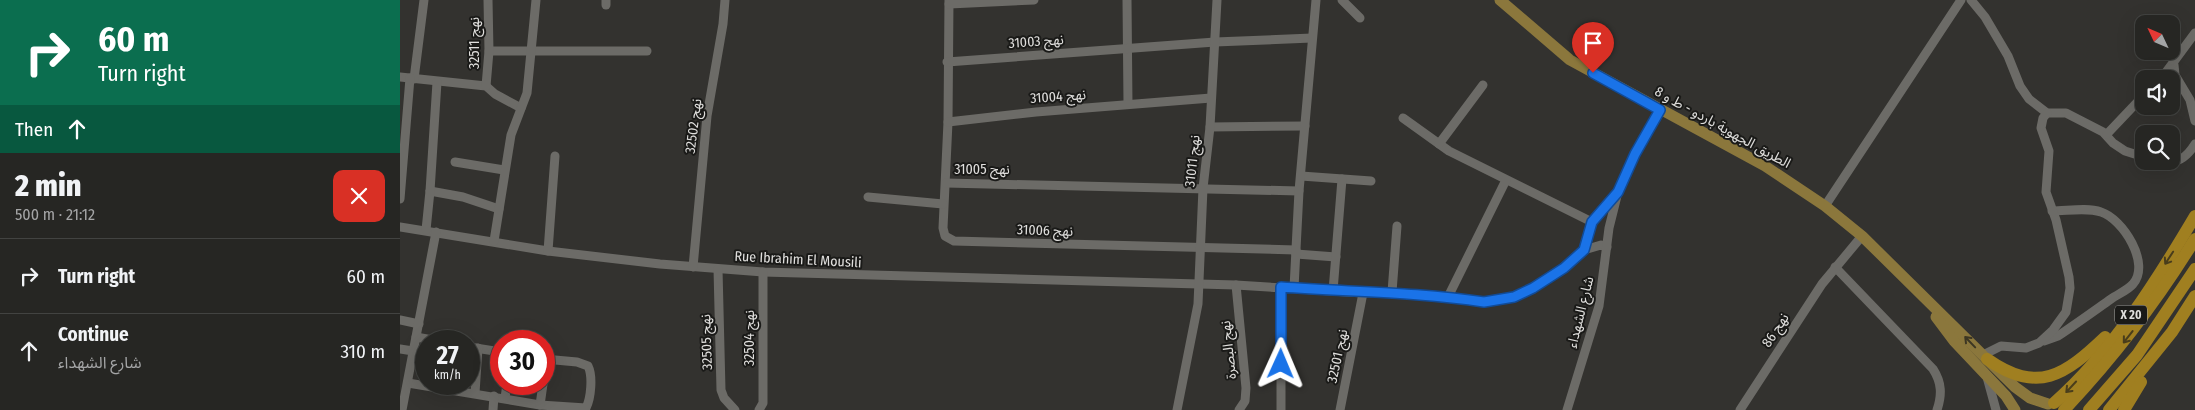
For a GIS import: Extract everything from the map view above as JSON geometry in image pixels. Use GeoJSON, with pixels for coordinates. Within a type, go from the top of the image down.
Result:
{"type":"FeatureCollection","features":[{"type":"Feature","properties":{"kind":"highway","name":"X 20"},"geometry":{"type":"LineString","coordinates":[[2055,405],[2102,352],[2146,293],[2195,216]]}},
{"type":"Feature","properties":{"kind":"highway","name":"X 20"},"geometry":{"type":"LineString","coordinates":[[2055,405],[2092,380],[2149,311],[2195,239]]}},
{"type":"Feature","properties":{"kind":"highway","name":"X 20"},"geometry":{"type":"LineString","coordinates":[[2089,410],[2104,394],[2167,314],[2195,269]]}},
{"type":"Feature","properties":{"kind":"highway"},"geometry":{"type":"LineString","coordinates":[[1985,357],[2003,370],[2023,378],[2035,379],[2060,373],[2088,353],[2146,293]]}},
{"type":"Feature","properties":{"kind":"highway"},"geometry":{"type":"LineString","coordinates":[[2124,410],[2195,296]]}},
{"type":"Feature","properties":{"kind":"highway"},"geometry":{"type":"LineString","coordinates":[[2109,410],[2172,332]]}},
{"type":"Feature","properties":{"kind":"main road","name":"الطريق الجهوية باردو - ط و 8"},"geometry":{"type":"LineString","coordinates":[[1500,0],[1570,60],[1781,175],[1826,206],[1862,236],[1920,296],[2022,394],[2039,402],[2055,405],[2064,404],[2075,410]]}},
{"type":"Feature","properties":{"kind":"main road","name":"الطريق الجهوية باردو - ط و 8"},"geometry":{"type":"LineString","coordinates":[[1920,296],[1954,341],[2016,410]]}},
{"type":"Feature","properties":{"kind":"main road"},"geometry":{"type":"LineString","coordinates":[[2035,410],[2055,405]]}},
{"type":"Feature","properties":{"kind":"street"},"geometry":{"type":"LineString","coordinates":[[400,199],[408,78],[424,0]]}},
{"type":"Feature","properties":{"kind":"street","name":"نهج 32511"},"geometry":{"type":"LineString","coordinates":[[486,86],[489,51],[488,0]]}},
{"type":"Feature","properties":{"kind":"street"},"geometry":{"type":"LineString","coordinates":[[494,241],[511,135],[527,93],[536,0]]}},
{"type":"Feature","properties":{"kind":"street","name":"نهج 32502"},"geometry":{"type":"LineString","coordinates":[[693,267],[707,116],[724,24],[725,0]]}},
{"type":"Feature","properties":{"kind":"street"},"geometry":{"type":"LineString","coordinates":[[949,2],[1034,0]]}},
{"type":"Feature","properties":{"kind":"street"},"geometry":{"type":"LineString","coordinates":[[1127,0],[1128,104]]}},
{"type":"Feature","properties":{"kind":"street","name":"نهج 31011"},"geometry":{"type":"LineString","coordinates":[[1177,410],[1198,304],[1203,188],[1210,127],[1218,0]]}},
{"type":"Feature","properties":{"kind":"street"},"geometry":{"type":"LineString","coordinates":[[1294,288],[1300,176],[1316,0]]}},
{"type":"Feature","properties":{"kind":"street"},"geometry":{"type":"LineString","coordinates":[[1342,0],[1360,18]]}},
{"type":"Feature","properties":{"kind":"street"},"geometry":{"type":"LineString","coordinates":[[1826,206],[1960,0]]}},
{"type":"Feature","properties":{"kind":"street"},"geometry":{"type":"LineString","coordinates":[[1971,0],[1985,17],[2008,56],[2023,92],[2033,103],[2047,113],[2066,113],[2107,134],[2113,144],[2125,152],[2135,155]]}},
{"type":"Feature","properties":{"kind":"street","name":"نهج 31005"},"geometry":{"type":"LineString","coordinates":[[949,2],[946,183],[1299,191]]}},
{"type":"Feature","properties":{"kind":"street"},"geometry":{"type":"LineString","coordinates":[[2169,70],[2195,33]]}},
{"type":"Feature","properties":{"kind":"street","name":"نهج 31003"},"geometry":{"type":"LineString","coordinates":[[947,62],[1215,42],[1312,38]]}},
{"type":"Feature","properties":{"kind":"street"},"geometry":{"type":"LineString","coordinates":[[489,51],[647,51]]}},
{"type":"Feature","properties":{"kind":"street"},"geometry":{"type":"LineString","coordinates":[[2174,65],[2175,75],[2190,100],[2195,121]]}},
{"type":"Feature","properties":{"kind":"street"},"geometry":{"type":"LineString","coordinates":[[408,78],[486,86],[495,94],[521,108]]}},
{"type":"Feature","properties":{"kind":"street"},"geometry":{"type":"LineString","coordinates":[[426,230],[436,82]]}},
{"type":"Feature","properties":{"kind":"street"},"geometry":{"type":"LineString","coordinates":[[1439,144],[1483,85]]}},
{"type":"Feature","properties":{"kind":"street","name":"نهج 31004"},"geometry":{"type":"LineString","coordinates":[[948,122],[1128,104],[1211,98]]}},
{"type":"Feature","properties":{"kind":"street"},"geometry":{"type":"LineString","coordinates":[[2107,134],[2135,104]]}},
{"type":"Feature","properties":{"kind":"street","name":"شارع الشهداء"},"geometry":{"type":"LineString","coordinates":[[1567,410],[1598,306],[1618,192],[1635,154],[1660,110]]}},
{"type":"Feature","properties":{"kind":"street"},"geometry":{"type":"LineString","coordinates":[[2039,343],[2053,330],[2066,312],[2070,288],[2056,220],[2046,192],[2049,151],[2041,128],[2043,118],[2047,113]]}},
{"type":"Feature","properties":{"kind":"street"},"geometry":{"type":"LineString","coordinates":[[1403,118],[1439,144],[1506,180],[1592,222]]}},
{"type":"Feature","properties":{"kind":"street"},"geometry":{"type":"LineString","coordinates":[[1210,127],[1304,126]]}},
{"type":"Feature","properties":{"kind":"street"},"geometry":{"type":"LineString","coordinates":[[2180,160],[2195,144]]}},
{"type":"Feature","properties":{"kind":"street"},"geometry":{"type":"LineString","coordinates":[[548,251],[555,156]]}},
{"type":"Feature","properties":{"kind":"street"},"geometry":{"type":"LineString","coordinates":[[455,162],[504,170]]}},
{"type":"Feature","properties":{"kind":"street"},"geometry":{"type":"LineString","coordinates":[[1300,176],[1371,181]]}},
{"type":"Feature","properties":{"kind":"street"},"geometry":{"type":"LineString","coordinates":[[1333,290],[1342,179]]}},
{"type":"Feature","properties":{"kind":"street"},"geometry":{"type":"LineString","coordinates":[[1448,297],[1506,180]]}},
{"type":"Feature","properties":{"kind":"street","name":"نهج 31006"},"geometry":{"type":"LineString","coordinates":[[946,183],[943,204],[944,233],[954,241],[1200,247],[1296,252],[1336,257]]}},
{"type":"Feature","properties":{"kind":"street"},"geometry":{"type":"LineString","coordinates":[[430,191],[462,196],[499,209]]}},
{"type":"Feature","properties":{"kind":"street"},"geometry":{"type":"LineString","coordinates":[[1584,250],[1592,222],[1618,192]]}},
{"type":"Feature","properties":{"kind":"street"},"geometry":{"type":"LineString","coordinates":[[868,197],[943,204]]}},
{"type":"Feature","properties":{"kind":"street"},"geometry":{"type":"LineString","coordinates":[[1985,357],[2002,346],[2026,348],[2058,336],[2134,283],[2140,266],[2138,254],[2118,224],[2102,212],[2052,211]]}},
{"type":"Feature","properties":{"kind":"street"},"geometry":{"type":"LineString","coordinates":[[1392,292],[1397,226]]}},
{"type":"Feature","properties":{"kind":"street","name":"Rue Ibrahim El Mousili"},"geometry":{"type":"LineString","coordinates":[[400,227],[548,251],[718,269],[763,272],[1236,285],[1363,293],[1392,292],[1484,302],[1514,297],[1533,288],[1557,273],[1584,250]]}},
{"type":"Feature","properties":{"kind":"street"},"geometry":{"type":"LineString","coordinates":[[417,330],[436,232]]}},
{"type":"Feature","properties":{"kind":"street","name":"نهج 86"},"geometry":{"type":"LineString","coordinates":[[1740,410],[1810,301],[1835,267],[1862,236]]}},
{"type":"Feature","properties":{"kind":"street"},"geometry":{"type":"LineString","coordinates":[[1584,250],[1601,245],[1607,247]]}},
{"type":"Feature","properties":{"kind":"street"},"geometry":{"type":"LineString","coordinates":[[1835,267],[1933,370],[1937,376],[1941,391],[1937,410]]}},
{"type":"Feature","properties":{"kind":"street","name":"نهج 32505"},"geometry":{"type":"LineString","coordinates":[[718,269],[721,390],[724,398],[735,410]]}},
{"type":"Feature","properties":{"kind":"street","name":"نهج 32504"},"geometry":{"type":"LineString","coordinates":[[761,407],[763,272]]}},
{"type":"Feature","properties":{"kind":"street","name":"نهج البصرة"},"geometry":{"type":"LineString","coordinates":[[1236,285],[1246,388],[1245,401],[1239,410]]}},
{"type":"Feature","properties":{"kind":"street"},"geometry":{"type":"LineString","coordinates":[[1281,287],[1281,410]]}},
{"type":"Feature","properties":{"kind":"street","name":"نهج 32501"},"geometry":{"type":"LineString","coordinates":[[1340,410],[1363,293]]}},
{"type":"Feature","properties":{"kind":"street"},"geometry":{"type":"LineString","coordinates":[[400,320],[418,324]]}},
{"type":"Feature","properties":{"kind":"street"},"geometry":{"type":"LineString","coordinates":[[402,410],[415,342]]}},
{"type":"Feature","properties":{"kind":"street"},"geometry":{"type":"LineString","coordinates":[[400,349],[413,352]]}},
{"type":"Feature","properties":{"kind":"street"},"geometry":{"type":"LineString","coordinates":[[480,395],[584,409],[589,403],[591,380],[588,366],[577,362],[555,360]]}},
{"type":"Feature","properties":{"kind":"street"},"geometry":{"type":"LineString","coordinates":[[1987,376],[1996,410]]}},
{"type":"Feature","properties":{"kind":"street"},"geometry":{"type":"LineString","coordinates":[[408,383],[415,384]]}},
{"type":"Feature","properties":{"kind":"street"},"geometry":{"type":"LineString","coordinates":[[540,404],[541,395]]}},
{"type":"Feature","properties":{"kind":"street"},"geometry":{"type":"LineString","coordinates":[[493,410],[494,396]]}},
{"type":"Feature","properties":{"kind":"route"},"geometry":{"type":"LineString","coordinates":[[1281,364],[1281,287],[1363,293],[1392,292],[1484,302],[1498,301],[1514,297],[1533,288],[1564,268],[1584,250],[1586,236],[1592,222],[1618,192],[1628,167],[1660,110],[1593,73]]}}]}
